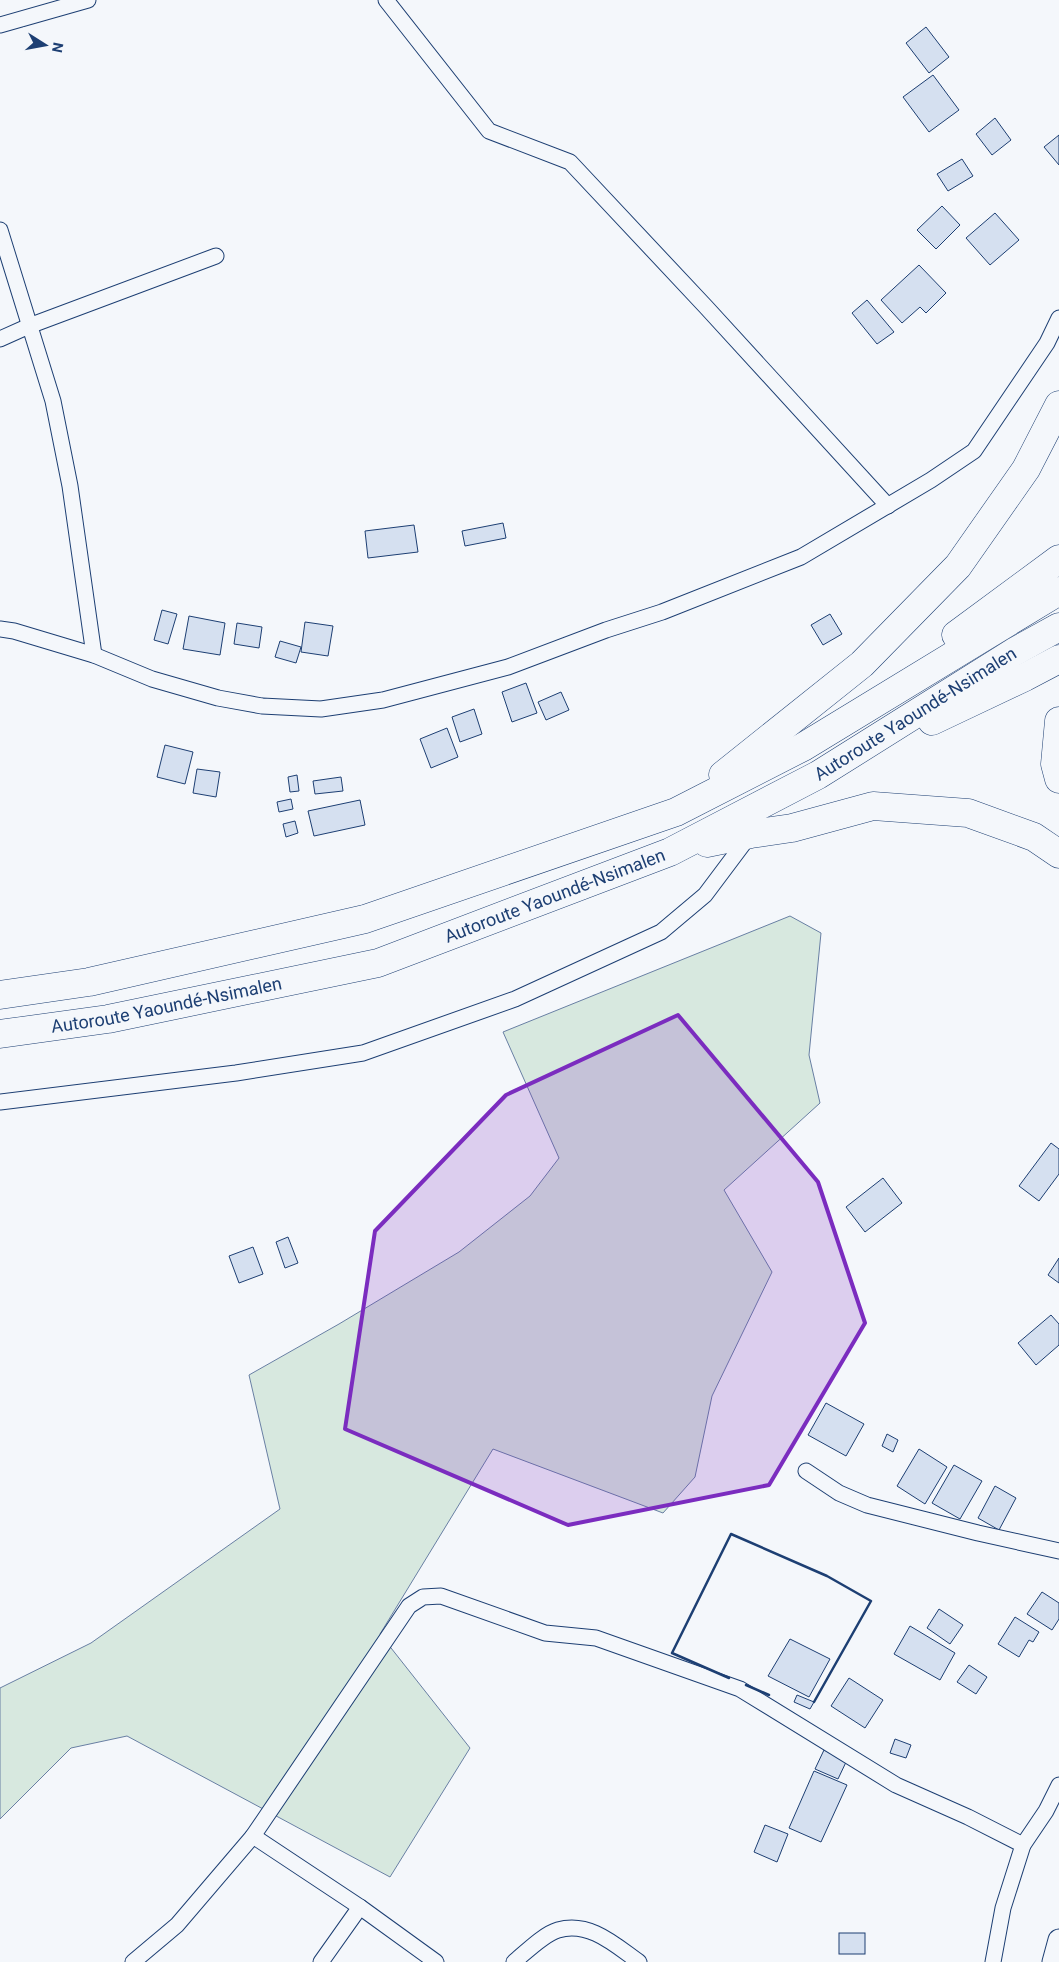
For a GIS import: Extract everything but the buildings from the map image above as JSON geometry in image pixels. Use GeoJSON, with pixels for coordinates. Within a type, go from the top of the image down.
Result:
{"type":"FeatureCollection","features":[{"type":"Feature","properties":{"kind":"highway"},"geometry":{"type":"LineString","coordinates":[[676,812],[862,664],[958,566],[1026,469],[1059,405]]}},
{"type":"Feature","properties":{"kind":"highway"},"geometry":{"type":"LineString","coordinates":[[803,747],[1059,559]]}},
{"type":"Feature","properties":{"kind":"highway","name":"Autoroute Yaoundé-Nsimalen"},"geometry":{"type":"LineString","coordinates":[[0,995],[89,982],[365,920],[676,812],[803,747],[1059,591]]}},
{"type":"Feature","properties":{"kind":"highway","name":"Autoroute Yaoundé-Nsimalen"},"geometry":{"type":"LineString","coordinates":[[0,1034],[108,1019],[378,963],[670,852],[818,775],[1014,652],[1059,627]]}},
{"type":"Feature","properties":{"kind":"highway"},"geometry":{"type":"LineString","coordinates":[[818,775],[1059,659]]}},
{"type":"Feature","properties":{"kind":"highway"},"geometry":{"type":"LineString","coordinates":[[1059,721],[1055,764],[1059,779]]}},
{"type":"Feature","properties":{"kind":"highway"},"geometry":{"type":"LineString","coordinates":[[670,852],[751,834],[792,828],[873,806],[968,813],[1034,837],[1059,854]]}},
{"type":"Feature","properties":{"kind":"main road"},"geometry":{"type":"LineString","coordinates":[[1053,1962],[1059,1940]]}},
{"type":"Feature","properties":{"kind":"street"},"geometry":{"type":"LineString","coordinates":[[0,25],[88,0]]}},
{"type":"Feature","properties":{"kind":"street"},"geometry":{"type":"LineString","coordinates":[[386,0],[489,131],[570,162],[888,506]]}},
{"type":"Feature","properties":{"kind":"street"},"geometry":{"type":"LineString","coordinates":[[0,230],[53,401],[70,486],[94,655]]}},
{"type":"Feature","properties":{"kind":"street"},"geometry":{"type":"LineString","coordinates":[[0,339],[216,256]]}},
{"type":"Feature","properties":{"kind":"street"},"geometry":{"type":"LineString","coordinates":[[0,629],[14,631],[94,655],[152,679],[218,698],[262,706],[321,709],[383,700],[508,667],[742,582],[801,557],[931,480],[974,451],[1047,343],[1059,318]]}},
{"type":"Feature","properties":{"kind":"street"},"geometry":{"type":"LineString","coordinates":[[0,1102],[236,1073],[363,1052],[515,999],[662,932],[705,895],[751,834]]}},
{"type":"Feature","properties":{"kind":"street"},"geometry":{"type":"LineString","coordinates":[[806,1471],[840,1493],[867,1505],[1059,1551]]}},
{"type":"Feature","properties":{"kind":"street"},"geometry":{"type":"LineString","coordinates":[[133,1962],[177,1925],[252,1836],[409,1606],[423,1597],[441,1596],[545,1633],[596,1638],[740,1689],[896,1784],[1023,1845]]}},
{"type":"Feature","properties":{"kind":"street"},"geometry":{"type":"LineString","coordinates":[[993,1962],[1003,1908],[1023,1845],[1046,1811],[1059,1785]]}},
{"type":"Feature","properties":{"kind":"street"},"geometry":{"type":"LineString","coordinates":[[252,1836],[360,1907],[436,1962]]}},
{"type":"Feature","properties":{"kind":"street"},"geometry":{"type":"LineString","coordinates":[[321,1962],[360,1907]]}},
{"type":"Feature","properties":{"kind":"street"},"geometry":{"type":"LineString","coordinates":[[514,1962],[534,1945],[557,1930],[578,1928],[605,1937],[639,1962]]}},
{"type":"Feature","properties":{"kind":"highlighted area"},"geometry":{"type":"Polygon","coordinates":[[[678,1015],[818,1182],[865,1323],[769,1485],[568,1525],[345,1429],[375,1231],[506,1095],[678,1015]]]}},
{"type":"Feature","properties":{"kind":"shaded area"},"geometry":{"type":"Polygon","coordinates":[[[790,916],[821,933],[809,1055],[820,1103],[724,1190],[772,1272],[712,1396],[695,1477],[663,1513],[493,1449],[380,1634],[470,1748],[390,1877],[127,1736],[71,1748],[0,1819],[0,1688],[91,1643],[280,1509],[249,1375],[459,1252],[530,1196],[559,1158],[503,1032],[790,916]]]}},
{"type":"Feature","properties":{"kind":"wall"},"geometry":{"type":"LineString","coordinates":[[729,1678],[672,1653],[731,1534],[827,1576],[871,1601],[814,1702]]}},
{"type":"Feature","properties":{"kind":"wall"},"geometry":{"type":"LineString","coordinates":[[746,1685],[769,1695]]}}]}
